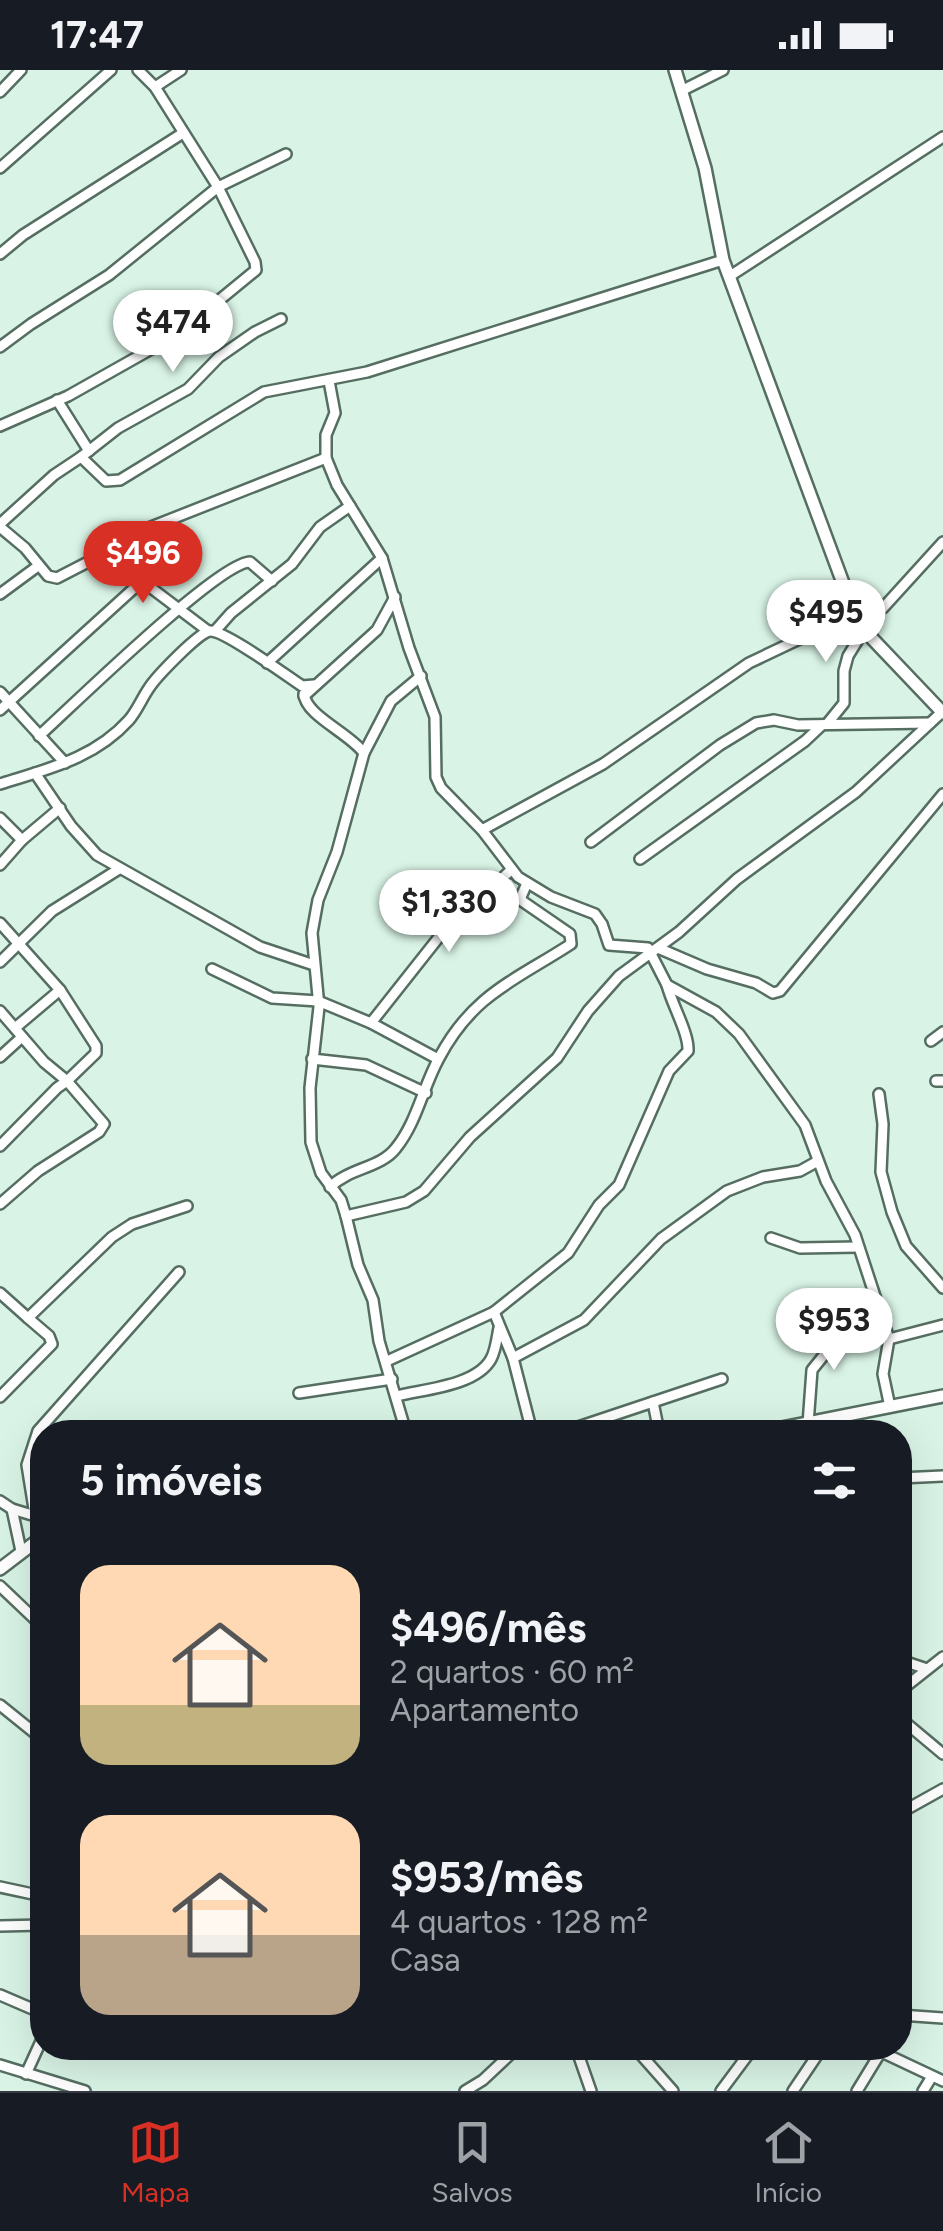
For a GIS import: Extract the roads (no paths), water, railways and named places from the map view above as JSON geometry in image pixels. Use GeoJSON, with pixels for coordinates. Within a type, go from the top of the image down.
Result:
{"type":"FeatureCollection","features":[{"type":"Feature","properties":{"kind":"street"},"geometry":{"type":"LineString","coordinates":[[0,92],[20,70]]}},
{"type":"Feature","properties":{"kind":"street"},"geometry":{"type":"LineString","coordinates":[[0,168],[111,70]]}},
{"type":"Feature","properties":{"kind":"street"},"geometry":{"type":"LineString","coordinates":[[0,426],[57,400],[178,334],[256,270],[256,262],[218,187],[155,87],[138,70]]}},
{"type":"Feature","properties":{"kind":"street"},"geometry":{"type":"LineString","coordinates":[[155,87],[181,70]]}},
{"type":"Feature","properties":{"kind":"street"},"geometry":{"type":"LineString","coordinates":[[346,1216],[406,1202],[424,1191],[470,1136],[542,1074],[619,976],[736,880],[856,792],[942,712],[856,618],[723,260],[705,168],[675,70]]}},
{"type":"Feature","properties":{"kind":"street"},"geometry":{"type":"LineString","coordinates":[[682,90],[723,70]]}},
{"type":"Feature","properties":{"kind":"street"},"geometry":{"type":"LineString","coordinates":[[0,254],[23,235],[183,133]]}},
{"type":"Feature","properties":{"kind":"street"},"geometry":{"type":"LineString","coordinates":[[730,276],[943,138]]}},
{"type":"Feature","properties":{"kind":"street"},"geometry":{"type":"LineString","coordinates":[[0,348],[108,275],[218,187],[286,154]]}},
{"type":"Feature","properties":{"kind":"street"},"geometry":{"type":"LineString","coordinates":[[57,400],[99,478],[112,482],[264,392],[329,381],[467,342],[723,260]]}},
{"type":"Feature","properties":{"kind":"street"},"geometry":{"type":"LineString","coordinates":[[281,319],[218,357],[188,389],[118,428],[54,476],[0,525],[48,576],[57,578],[123,538],[326,458]]}},
{"type":"Feature","properties":{"kind":"street"},"geometry":{"type":"LineString","coordinates":[[329,381],[335,413],[326,436],[326,458],[382,558],[437,726],[436,777],[449,798],[482,830],[511,870],[550,897],[596,914],[609,945],[642,946],[747,980],[769,992],[780,991],[943,794]]}},
{"type":"Feature","properties":{"kind":"street"},"geometry":{"type":"LineString","coordinates":[[0,784],[81,758],[118,730],[131,718],[154,681],[196,638],[212,631],[272,582],[303,552],[320,528],[350,506]]}},
{"type":"Feature","properties":{"kind":"street"},"geometry":{"type":"LineString","coordinates":[[482,830],[602,764],[750,663],[808,635],[883,608],[943,542]]}},
{"type":"Feature","properties":{"kind":"street"},"geometry":{"type":"LineString","coordinates":[[111,546],[142,582],[212,631],[268,663],[303,691],[309,710],[350,736],[364,753]]}},
{"type":"Feature","properties":{"kind":"street"},"geometry":{"type":"LineString","coordinates":[[268,663],[382,558]]}},
{"type":"Feature","properties":{"kind":"street"},"geometry":{"type":"LineString","coordinates":[[39,736],[178,609],[241,562],[250,562],[272,582]]}},
{"type":"Feature","properties":{"kind":"street"},"geometry":{"type":"LineString","coordinates":[[0,594],[38,566]]}},
{"type":"Feature","properties":{"kind":"street"},"geometry":{"type":"LineString","coordinates":[[4,707],[142,582]]}},
{"type":"Feature","properties":{"kind":"street"},"geometry":{"type":"LineString","coordinates":[[303,691],[314,686],[377,630],[395,597]]}},
{"type":"Feature","properties":{"kind":"street"},"geometry":{"type":"LineString","coordinates":[[640,859],[825,725],[844,704],[844,670],[864,630]]}},
{"type":"Feature","properties":{"kind":"street"},"geometry":{"type":"LineString","coordinates":[[403,1420],[375,1325],[373,1300],[358,1265],[346,1216],[314,1156],[311,1142],[312,1059],[318,1002],[314,918],[364,753],[391,701],[421,676]]}},
{"type":"Feature","properties":{"kind":"street"},"geometry":{"type":"LineString","coordinates":[[0,692],[4,707],[64,763]]}},
{"type":"Feature","properties":{"kind":"street"},"geometry":{"type":"LineString","coordinates":[[591,842],[720,745],[756,723],[930,723]]}},
{"type":"Feature","properties":{"kind":"street"},"geometry":{"type":"LineString","coordinates":[[35,773],[82,840],[119,869],[260,947],[314,966]]}},
{"type":"Feature","properties":{"kind":"street"},"geometry":{"type":"LineString","coordinates":[[0,865],[60,808]]}},
{"type":"Feature","properties":{"kind":"street"},"geometry":{"type":"LineString","coordinates":[[0,818],[22,840]]}},
{"type":"Feature","properties":{"kind":"street"},"geometry":{"type":"LineString","coordinates":[[0,962],[64,902],[119,869]]}},
{"type":"Feature","properties":{"kind":"street"},"geometry":{"type":"LineString","coordinates":[[371,1023],[439,937],[511,870]]}},
{"type":"Feature","properties":{"kind":"street"},"geometry":{"type":"LineString","coordinates":[[330,1187],[397,1148],[426,1093],[438,1059],[479,1002],[571,944],[570,934],[522,901],[527,883]]}},
{"type":"Feature","properties":{"kind":"street"},"geometry":{"type":"LineString","coordinates":[[0,923],[60,990],[96,1046],[96,1053],[0,1146]]}},
{"type":"Feature","properties":{"kind":"street"},"geometry":{"type":"LineString","coordinates":[[386,1361],[494,1312],[574,1246],[588,1220],[624,1176],[669,1071],[688,1052],[687,1036],[673,1009],[655,950]]}},
{"type":"Feature","properties":{"kind":"street"},"geometry":{"type":"LineString","coordinates":[[212,969],[272,998],[318,1002],[371,1023],[438,1059]]}},
{"type":"Feature","properties":{"kind":"street"},"geometry":{"type":"LineString","coordinates":[[666,985],[716,1012],[739,1034],[798,1113],[858,1246],[889,1339],[884,1374],[890,1407]]}},
{"type":"Feature","properties":{"kind":"street"},"geometry":{"type":"LineString","coordinates":[[0,1056],[60,990]]}},
{"type":"Feature","properties":{"kind":"street"},"geometry":{"type":"LineString","coordinates":[[0,1011],[104,1122],[104,1127],[38,1171],[0,1204]]}},
{"type":"Feature","properties":{"kind":"street"},"geometry":{"type":"LineString","coordinates":[[931,1041],[943,1032]]}},
{"type":"Feature","properties":{"kind":"street"},"geometry":{"type":"LineString","coordinates":[[312,1059],[366,1066],[426,1093]]}},
{"type":"Feature","properties":{"kind":"street"},"geometry":{"type":"LineString","coordinates":[[879,1094],[884,1124],[881,1172],[892,1212],[917,1262],[943,1288]]}},
{"type":"Feature","properties":{"kind":"street"},"geometry":{"type":"LineString","coordinates":[[513,1358],[584,1320],[661,1239],[728,1191],[763,1177],[800,1171],[818,1161]]}},
{"type":"Feature","properties":{"kind":"street"},"geometry":{"type":"LineString","coordinates":[[28,1318],[112,1236],[132,1224],[187,1206]]}},
{"type":"Feature","properties":{"kind":"street"},"geometry":{"type":"LineString","coordinates":[[771,1238],[800,1248],[858,1246]]}},
{"type":"Feature","properties":{"kind":"street"},"geometry":{"type":"LineString","coordinates":[[49,1420],[180,1272]]}},
{"type":"Feature","properties":{"kind":"street"},"geometry":{"type":"LineString","coordinates":[[0,1293],[49,1336],[52,1344],[0,1397]]}},
{"type":"Feature","properties":{"kind":"street"},"geometry":{"type":"LineString","coordinates":[[494,1312],[513,1358],[529,1420]]}},
{"type":"Feature","properties":{"kind":"street"},"geometry":{"type":"LineString","coordinates":[[808,1420],[812,1370],[853,1319]]}},
{"type":"Feature","properties":{"kind":"street"},"geometry":{"type":"LineString","coordinates":[[889,1339],[943,1325]]}},
{"type":"Feature","properties":{"kind":"street"},"geometry":{"type":"LineString","coordinates":[[397,1396],[472,1375],[492,1357],[499,1328]]}},
{"type":"Feature","properties":{"kind":"street"},"geometry":{"type":"LineString","coordinates":[[599,1420],[722,1378]]}},
{"type":"Feature","properties":{"kind":"street"},"geometry":{"type":"LineString","coordinates":[[299,1394],[392,1379]]}},
{"type":"Feature","properties":{"kind":"street"},"geometry":{"type":"LineString","coordinates":[[827,1420],[943,1396]]}},
{"type":"Feature","properties":{"kind":"street"},"geometry":{"type":"LineString","coordinates":[[653,1402],[657,1420]]}},
{"type":"Feature","properties":{"kind":"street"},"geometry":{"type":"LineString","coordinates":[[912,1477],[943,1476]]}},
{"type":"Feature","properties":{"kind":"street"},"geometry":{"type":"LineString","coordinates":[[0,1501],[30,1514]]}},
{"type":"Feature","properties":{"kind":"street"},"geometry":{"type":"LineString","coordinates":[[12,1509],[21,1551]]}},
{"type":"Feature","properties":{"kind":"street"},"geometry":{"type":"LineString","coordinates":[[0,1569],[30,1546]]}},
{"type":"Feature","properties":{"kind":"street"},"geometry":{"type":"LineString","coordinates":[[0,1586],[30,1615]]}},
{"type":"Feature","properties":{"kind":"street"},"geometry":{"type":"LineString","coordinates":[[912,1682],[943,1657]]}},
{"type":"Feature","properties":{"kind":"street"},"geometry":{"type":"LineString","coordinates":[[912,1664],[927,1669]]}},
{"type":"Feature","properties":{"kind":"street"},"geometry":{"type":"LineString","coordinates":[[0,1705],[30,1729]]}},
{"type":"Feature","properties":{"kind":"street"},"geometry":{"type":"LineString","coordinates":[[912,1728],[943,1754]]}},
{"type":"Feature","properties":{"kind":"street"},"geometry":{"type":"LineString","coordinates":[[912,1806],[943,1789]]}},
{"type":"Feature","properties":{"kind":"street"},"geometry":{"type":"LineString","coordinates":[[0,1888],[30,1894]]}},
{"type":"Feature","properties":{"kind":"street"},"geometry":{"type":"LineString","coordinates":[[0,1926],[30,1925]]}},
{"type":"Feature","properties":{"kind":"street"},"geometry":{"type":"LineString","coordinates":[[0,1995],[30,2008]]}},
{"type":"Feature","properties":{"kind":"street"},"geometry":{"type":"LineString","coordinates":[[912,2016],[943,2018]]}},
{"type":"Feature","properties":{"kind":"street"},"geometry":{"type":"LineString","coordinates":[[33,2091],[30,2076],[35,2060]]}},
{"type":"Feature","properties":{"kind":"street"},"geometry":{"type":"LineString","coordinates":[[466,2091],[504,2060]]}},
{"type":"Feature","properties":{"kind":"street"},"geometry":{"type":"LineString","coordinates":[[580,2060],[591,2091]]}},
{"type":"Feature","properties":{"kind":"street"},"geometry":{"type":"LineString","coordinates":[[644,2060],[661,2087],[673,2091]]}},
{"type":"Feature","properties":{"kind":"street"},"geometry":{"type":"LineString","coordinates":[[721,2091],[743,2060]]}},
{"type":"Feature","properties":{"kind":"street"},"geometry":{"type":"LineString","coordinates":[[792,2091],[814,2060]]}},
{"type":"Feature","properties":{"kind":"street"},"geometry":{"type":"LineString","coordinates":[[857,2091],[873,2060]]}},
{"type":"Feature","properties":{"kind":"street"},"geometry":{"type":"LineString","coordinates":[[899,2060],[943,2081]]}},
{"type":"Feature","properties":{"kind":"street"},"geometry":{"type":"LineString","coordinates":[[0,2065],[85,2091]]}},
{"type":"Feature","properties":{"kind":"street"},"geometry":{"type":"LineString","coordinates":[[923,2091],[931,2078]]}}]}
